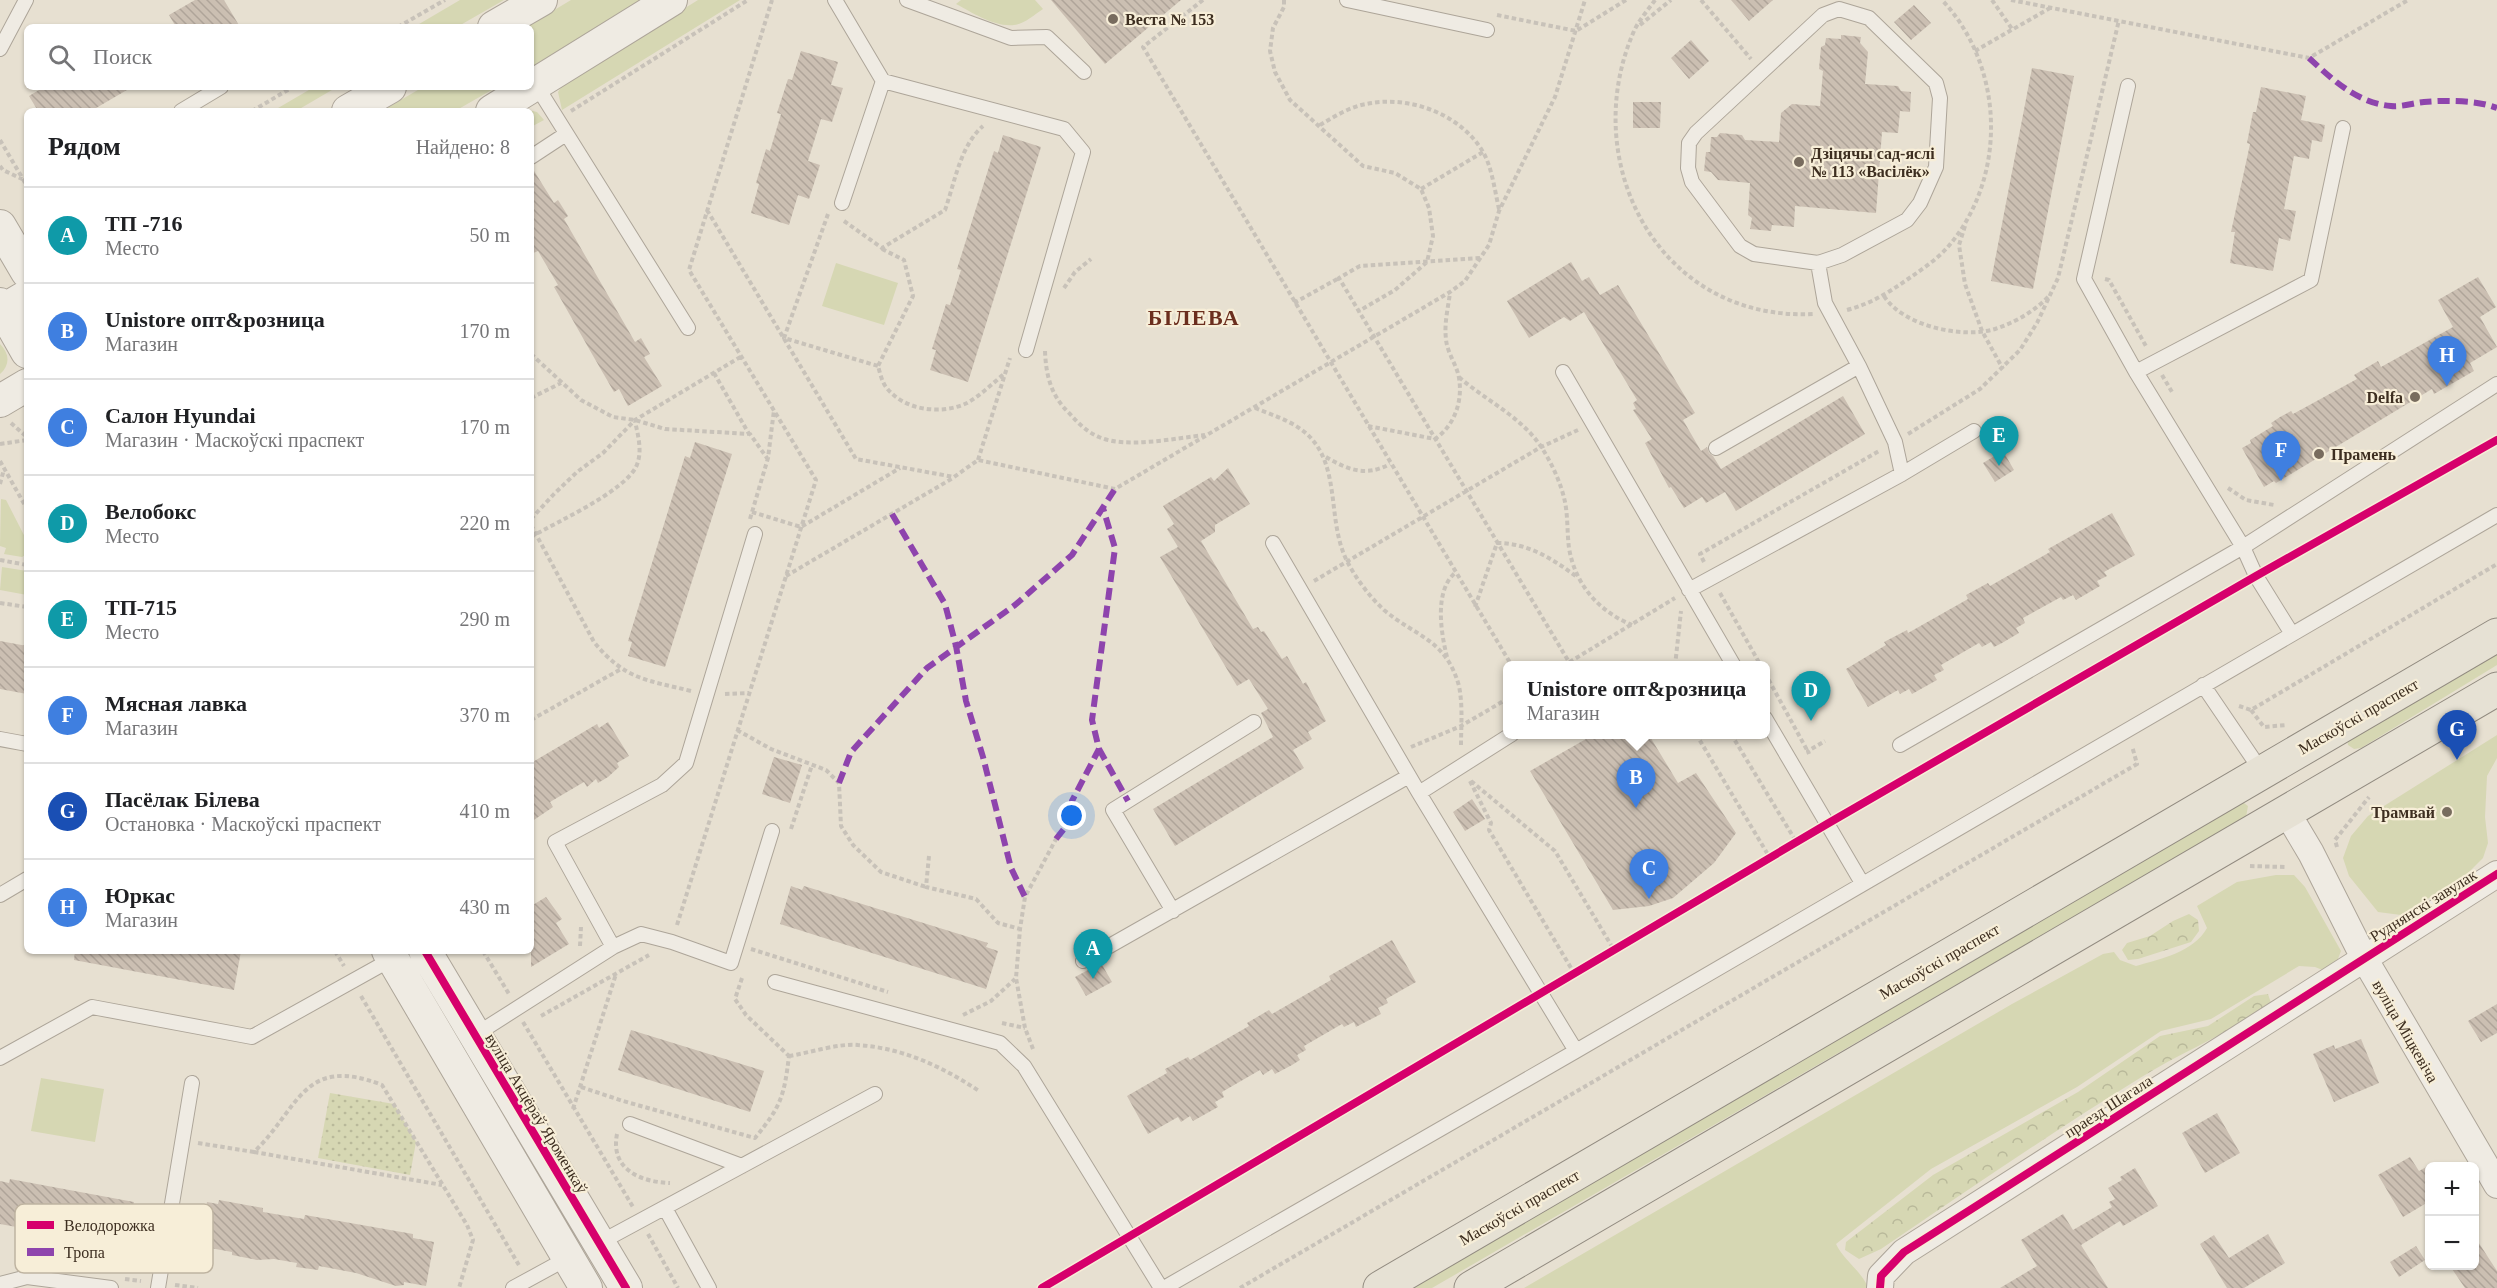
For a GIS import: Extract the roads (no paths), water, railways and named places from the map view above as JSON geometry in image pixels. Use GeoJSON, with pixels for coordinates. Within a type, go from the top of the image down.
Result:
{"type":"FeatureCollection","features":[{"type":"Feature","properties":{"kind":"main road","name":"Маскоўскі праспект"},"geometry":{"type":"LineString","coordinates":[[1380,1288],[2497,635]]}},
{"type":"Feature","properties":{"kind":"main road"},"geometry":{"type":"LineString","coordinates":[[1471,1288],[2497,689]]}},
{"type":"Feature","properties":{"kind":"main road"},"geometry":{"type":"LineString","coordinates":[[2262,772],[2286,811]]}},
{"type":"Feature","properties":{"kind":"street"},"geometry":{"type":"LineString","coordinates":[[499,24],[541,0]]}},
{"type":"Feature","properties":{"kind":"street"},"geometry":{"type":"LineString","coordinates":[[536,85],[670,0]]}},
{"type":"Feature","properties":{"kind":"street"},"geometry":{"type":"LineString","coordinates":[[353,108],[383,90]]}},
{"type":"Feature","properties":{"kind":"street"},"geometry":{"type":"LineString","coordinates":[[497,108],[528,90]]}},
{"type":"Feature","properties":{"kind":"street"},"geometry":{"type":"LineString","coordinates":[[0,226],[24,267]]}},
{"type":"Feature","properties":{"kind":"street"},"geometry":{"type":"LineString","coordinates":[[8,305],[24,345]]}},
{"type":"Feature","properties":{"kind":"street"},"geometry":{"type":"LineString","coordinates":[[4,411],[24,388]]}},
{"type":"Feature","properties":{"kind":"street","name":"вуліца Міцкевіча"},"geometry":{"type":"LineString","coordinates":[[2286,811],[2311,853],[2364,958],[2497,1185]]}},
{"type":"Feature","properties":{"kind":"street","name":"Руднянскі завулак"},"geometry":{"type":"LineString","coordinates":[[2364,958],[2497,874]]}},
{"type":"Feature","properties":{"kind":"street","name":"вуліца Акцёраў Яроменкаў"},"geometry":{"type":"LineString","coordinates":[[396,954],[461,1043],[599,1243],[626,1288]]}},
{"type":"Feature","properties":{"kind":"street","name":"вуліца Акцёраў Яроменкаў"},"geometry":{"type":"LineString","coordinates":[[426,954],[461,1043],[568,1258],[586,1288]]}},
{"type":"Feature","properties":{"kind":"street","name":"праезд Шагала"},"geometry":{"type":"LineString","coordinates":[[1880,1288],[1881,1276],[1904,1252],[2364,958]]}},
{"type":"Feature","properties":{"kind":"street"},"geometry":{"type":"LineString","coordinates":[[568,1258],[599,1243]]}},
{"type":"Feature","properties":{"kind":"lane"},"geometry":{"type":"LineString","coordinates":[[0,49],[26,0]]}},
{"type":"Feature","properties":{"kind":"lane"},"geometry":{"type":"LineString","coordinates":[[835,0],[883,81],[1064,129],[1083,152],[1026,350]]}},
{"type":"Feature","properties":{"kind":"lane"},"geometry":{"type":"LineString","coordinates":[[907,0],[1011,38],[1047,37],[1084,72]]}},
{"type":"Feature","properties":{"kind":"lane"},"geometry":{"type":"LineString","coordinates":[[1347,0],[1487,30]]}},
{"type":"Feature","properties":{"kind":"lane"},"geometry":{"type":"LineString","coordinates":[[1839,9],[1869,18],[1936,83],[1940,98],[1936,167],[1920,203],[1907,220],[1842,255],[1818,263],[1754,254],[1740,246],[1692,182],[1688,168],[1689,143],[1696,133],[1823,15],[1839,9]]}},
{"type":"Feature","properties":{"kind":"lane"},"geometry":{"type":"LineString","coordinates":[[843,203],[883,81]]}},
{"type":"Feature","properties":{"kind":"lane"},"geometry":{"type":"LineString","coordinates":[[536,85],[688,328]]}},
{"type":"Feature","properties":{"kind":"lane"},"geometry":{"type":"LineString","coordinates":[[2128,86],[2084,279],[2136,372],[2243,547],[2256,576],[2292,634]]}},
{"type":"Feature","properties":{"kind":"lane"},"geometry":{"type":"LineString","coordinates":[[186,108],[216,90]]}},
{"type":"Feature","properties":{"kind":"lane"},"geometry":{"type":"LineString","coordinates":[[2136,372],[2311,280],[2343,128]]}},
{"type":"Feature","properties":{"kind":"lane"},"geometry":{"type":"LineString","coordinates":[[534,155],[566,134]]}},
{"type":"Feature","properties":{"kind":"lane"},"geometry":{"type":"LineString","coordinates":[[1818,263],[1825,303],[1859,366],[1895,442],[1902,474]]}},
{"type":"Feature","properties":{"kind":"lane"},"geometry":{"type":"LineString","coordinates":[[1716,448],[1859,366]]}},
{"type":"Feature","properties":{"kind":"lane"},"geometry":{"type":"LineString","coordinates":[[1563,372],[1683,594],[1730,661]]}},
{"type":"Feature","properties":{"kind":"lane"},"geometry":{"type":"LineString","coordinates":[[1900,745],[2243,547],[2497,384]]}},
{"type":"Feature","properties":{"kind":"lane"},"geometry":{"type":"LineString","coordinates":[[1683,594],[1902,474],[1974,431]]}},
{"type":"Feature","properties":{"kind":"lane"},"geometry":{"type":"LineString","coordinates":[[775,982],[1000,1043],[1024,1066],[1162,1288],[1576,1051],[2497,515]]}},
{"type":"Feature","properties":{"kind":"lane"},"geometry":{"type":"LineString","coordinates":[[613,947],[555,842],[663,785],[686,763],[752,528]]}},
{"type":"Feature","properties":{"kind":"lane"},"geometry":{"type":"LineString","coordinates":[[1273,543],[1419,793],[1576,1051]]}},
{"type":"Feature","properties":{"kind":"lane"},"geometry":{"type":"LineString","coordinates":[[2204,685],[2262,772]]}},
{"type":"Feature","properties":{"kind":"lane"},"geometry":{"type":"LineString","coordinates":[[1173,910],[1113,810],[1254,722]]}},
{"type":"Feature","properties":{"kind":"lane"},"geometry":{"type":"LineString","coordinates":[[1770,727],[1862,883]]}},
{"type":"Feature","properties":{"kind":"lane"},"geometry":{"type":"LineString","coordinates":[[0,739],[24,743]]}},
{"type":"Feature","properties":{"kind":"lane"},"geometry":{"type":"LineString","coordinates":[[1419,793],[1505,739]]}},
{"type":"Feature","properties":{"kind":"lane"},"geometry":{"type":"LineString","coordinates":[[1083,961],[1409,776]]}},
{"type":"Feature","properties":{"kind":"lane"},"geometry":{"type":"LineString","coordinates":[[461,1043],[613,947],[641,934],[672,942],[731,963],[772,831]]}},
{"type":"Feature","properties":{"kind":"lane"},"geometry":{"type":"LineString","coordinates":[[0,895],[24,881]]}},
{"type":"Feature","properties":{"kind":"lane"},"geometry":{"type":"LineString","coordinates":[[0,1058],[92,1007],[252,1037],[396,954]]}},
{"type":"Feature","properties":{"kind":"lane"},"geometry":{"type":"LineString","coordinates":[[172,1204],[192,1083]]}},
{"type":"Feature","properties":{"kind":"lane"},"geometry":{"type":"LineString","coordinates":[[599,1243],[875,1094]]}},
{"type":"Feature","properties":{"kind":"lane"},"geometry":{"type":"LineString","coordinates":[[624,1127],[742,1166]]}},
{"type":"Feature","properties":{"kind":"lane"},"geometry":{"type":"LineString","coordinates":[[665,1208],[709,1288]]}},
{"type":"Feature","properties":{"kind":"lane"},"geometry":{"type":"LineString","coordinates":[[513,1288],[568,1258]]}},
{"type":"Feature","properties":{"kind":"lane"},"geometry":{"type":"LineString","coordinates":[[158,1288],[160,1273]]}},
{"type":"Feature","properties":{"kind":"lane"},"geometry":{"type":"LineString","coordinates":[[0,1284],[27,1277],[111,1288]]}},
{"type":"Feature","properties":{"kind":"place","name":"Веста № 153"},"geometry":{"type":"Point","coordinates":[1113,19]}},
{"type":"Feature","properties":{"kind":"place","name":"Дзіцячы сад-яслі № 113 «Васілёк»"},"geometry":{"type":"Point","coordinates":[1799,162]}},
{"type":"Feature","properties":{"kind":"place","name":"Юркас"},"geometry":{"type":"Point","coordinates":[2447,386]}},
{"type":"Feature","properties":{"kind":"place","name":"Delfa"},"geometry":{"type":"Point","coordinates":[2415,397]}},
{"type":"Feature","properties":{"kind":"place","name":"Прамень"},"geometry":{"type":"Point","coordinates":[2319,454]}},
{"type":"Feature","properties":{"kind":"place","name":"ТП-715"},"geometry":{"type":"Point","coordinates":[1999,466]}},
{"type":"Feature","properties":{"kind":"place","name":"Мясная лавка"},"geometry":{"type":"Point","coordinates":[2281,481]}},
{"type":"Feature","properties":{"kind":"place","name":"Велобокс"},"geometry":{"type":"Point","coordinates":[1811,721]}},
{"type":"Feature","properties":{"kind":"place","name":"Пасёлак Білева"},"geometry":{"type":"Point","coordinates":[2457,760]}},
{"type":"Feature","properties":{"kind":"place","name":"Unistore опт&розница"},"geometry":{"type":"Point","coordinates":[1636,808]}},
{"type":"Feature","properties":{"kind":"place","name":"Трамвай"},"geometry":{"type":"Point","coordinates":[2447,812]}},
{"type":"Feature","properties":{"kind":"place","name":"Салон Hyundai"},"geometry":{"type":"Point","coordinates":[1649,899]}},
{"type":"Feature","properties":{"kind":"place","name":"ТП -716"},"geometry":{"type":"Point","coordinates":[1093,979]}},
{"type":"Feature","properties":{"kind":"district","name":"БІЛЕВА"},"geometry":{"type":"Point","coordinates":[1194,317]}}]}
